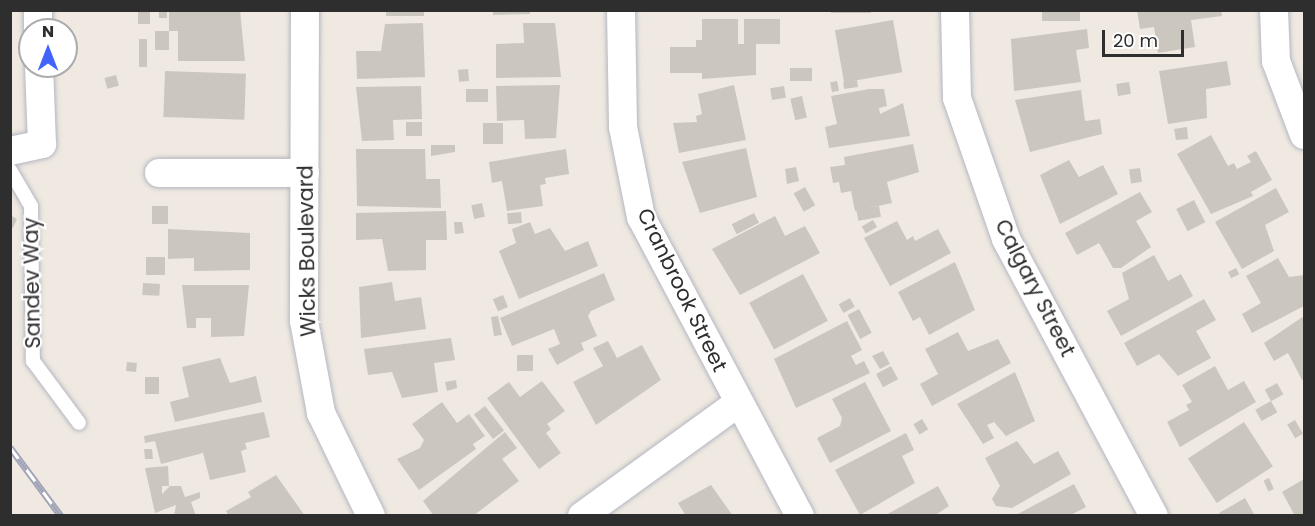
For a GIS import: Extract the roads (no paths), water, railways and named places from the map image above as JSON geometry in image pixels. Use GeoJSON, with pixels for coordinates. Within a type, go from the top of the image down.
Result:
{"type":"FeatureCollection","features":[{"type":"Feature","properties":{"kind":"street","name":"Wicks Boulevard"},"geometry":{"type":"LineString","coordinates":[[305,10],[304,321],[321,412],[371,516]]}},
{"type":"Feature","properties":{"kind":"street","name":"Cranbrook Street"},"geometry":{"type":"LineString","coordinates":[[621,10],[622,127],[641,217],[800,516]]}},
{"type":"Feature","properties":{"kind":"street","name":"Calgary Street"},"geometry":{"type":"LineString","coordinates":[[955,10],[957,98],[1006,239],[1154,516]]}},
{"type":"Feature","properties":{"kind":"street"},"geometry":{"type":"LineString","coordinates":[[1274,10],[1276,61],[1305,135]]}},
{"type":"Feature","properties":{"kind":"street"},"geometry":{"type":"LineString","coordinates":[[10,151],[42,144],[39,78]]}},
{"type":"Feature","properties":{"kind":"street"},"geometry":{"type":"LineString","coordinates":[[159,173],[305,172]]}},
{"type":"Feature","properties":{"kind":"street"},"geometry":{"type":"LineString","coordinates":[[582,516],[738,403]]}},
{"type":"Feature","properties":{"kind":"lane","name":"Sandev Way"},"geometry":{"type":"LineString","coordinates":[[10,170],[31,206],[33,361],[79,423]]}},
{"type":"Feature","properties":{"kind":"railway"},"geometry":{"type":"LineString","coordinates":[[10,447],[61,516]]}}]}
